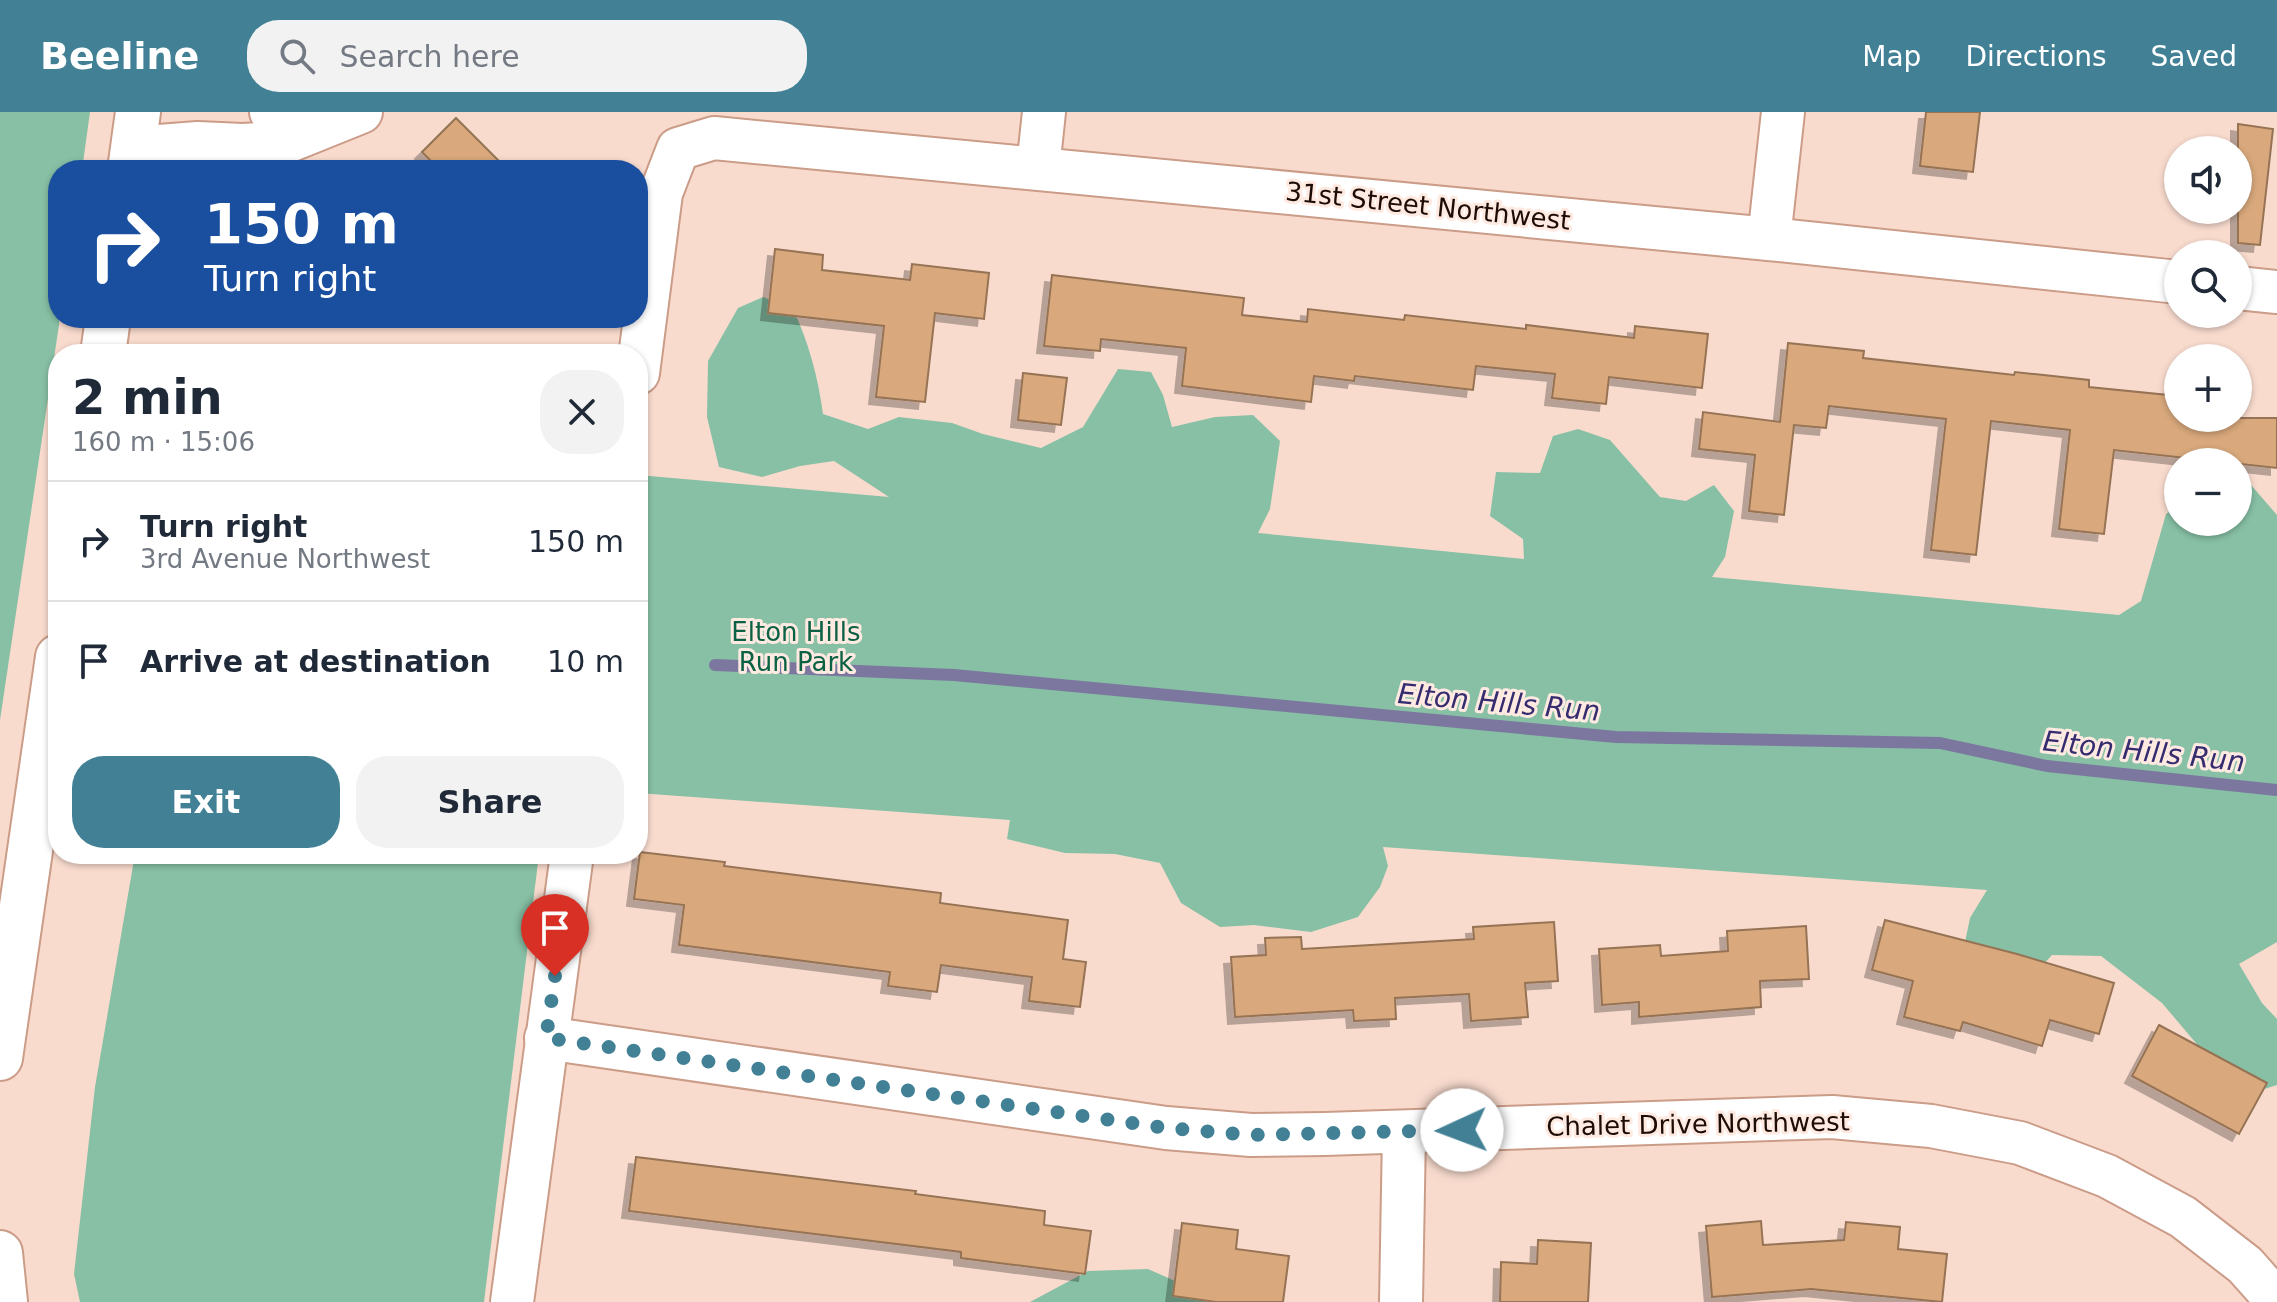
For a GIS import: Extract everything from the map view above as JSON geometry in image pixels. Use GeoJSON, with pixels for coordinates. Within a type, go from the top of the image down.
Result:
{"type":"FeatureCollection","features":[{"type":"Feature","properties":{"kind":"main road"},"geometry":{"type":"LineString","coordinates":[[0,1058],[48,726]]}},
{"type":"Feature","properties":{"kind":"main road"},"geometry":{"type":"LineString","coordinates":[[0,1253],[5,1302]]}},
{"type":"Feature","properties":{"kind":"street"},"geometry":{"type":"LineString","coordinates":[[271,112],[349,117]]}},
{"type":"Feature","properties":{"kind":"street"},"geometry":{"type":"LineString","coordinates":[[1038,168],[1044,112]]}},
{"type":"Feature","properties":{"kind":"street"},"geometry":{"type":"LineString","coordinates":[[1769,239],[1783,112]]}},
{"type":"Feature","properties":{"kind":"street"},"geometry":{"type":"LineString","coordinates":[[134,143],[284,143],[349,117]]}},
{"type":"Feature","properties":{"kind":"street","name":"31st Street Northwest"},"geometry":{"type":"LineString","coordinates":[[648,295],[661,193],[678,149],[714,138],[1769,239],[2164,281]]}},
{"type":"Feature","properties":{"kind":"street"},"geometry":{"type":"LineString","coordinates":[[2252,289],[2277,292]]}},
{"type":"Feature","properties":{"kind":"street"},"geometry":{"type":"LineString","coordinates":[[512,1302],[571,864]]}},
{"type":"Feature","properties":{"kind":"street","name":"Chalet Drive Northwest"},"geometry":{"type":"LineString","coordinates":[[546,1038],[1166,1128],[1251,1135],[1404,1133],[1832,1117],[1946,1129],[2020,1143],[2107,1176],[2183,1217],[2245,1265],[2277,1301]]}},
{"type":"Feature","properties":{"kind":"street"},"geometry":{"type":"LineString","coordinates":[[1401,1302],[1404,1133]]}},
{"type":"Feature","properties":{"kind":"green space"},"geometry":{"type":"Polygon","coordinates":[[[0,112],[90,112],[83,160],[48,160],[48,328],[59,328],[56,344],[48,344],[48,398],[0,720],[0,112]]]}},
{"type":"Feature","properties":{"kind":"green space","name":"Elton Hills Run Park"},"geometry":{"type":"Polygon","coordinates":[[[763,297],[793,309],[812,360],[823,414],[868,429],[899,417],[952,423],[1041,448],[1083,427],[1118,369],[1151,372],[1163,395],[1172,427],[1215,417],[1253,415],[1280,441],[1270,509],[1258,533],[1524,559],[1523,539],[1490,516],[1496,472],[1540,473],[1553,436],[1578,429],[1610,440],[1660,497],[1686,501],[1714,485],[1734,511],[1725,557],[1712,577],[2119,615],[2141,601],[2164,521],[2164,536],[2252,536],[2252,486],[2277,515],[2277,942],[2239,964],[2262,1003],[2277,1019],[2277,1085],[2255,1092],[2212,1062],[2162,1003],[2101,956],[2052,955],[2017,993],[1957,981],[1970,918],[1987,890],[1383,847],[1388,866],[1380,887],[1358,917],[1311,932],[1254,925],[1220,927],[1181,903],[1160,863],[1115,854],[1065,853],[1007,839],[1010,820],[648,794],[648,476],[889,497],[834,461],[800,466],[762,477],[719,467],[707,417],[708,361],[738,308],[763,297]]]}},
{"type":"Feature","properties":{"kind":"green space"},"geometry":{"type":"Polygon","coordinates":[[[133,864],[538,864],[484,1302],[80,1302],[74,1274],[95,1087],[133,864]]]}},
{"type":"Feature","properties":{"kind":"green space"},"geometry":{"type":"Polygon","coordinates":[[[1148,1269],[1200,1292],[1207,1302],[1030,1302],[1088,1271],[1148,1269]]]}},
{"type":"Feature","properties":{"kind":"building"},"geometry":{"type":"Polygon","coordinates":[[[1926,112],[1980,112],[1973,172],[1920,166],[1926,112]]]}},
{"type":"Feature","properties":{"kind":"building"},"geometry":{"type":"Polygon","coordinates":[[[456,118],[498,160],[430,160],[422,152],[456,118]]]}},
{"type":"Feature","properties":{"kind":"building"},"geometry":{"type":"Polygon","coordinates":[[[2238,124],[2273,129],[2260,245],[2252,244],[2252,240],[2238,240],[2238,224],[2252,224],[2252,136],[2238,136],[2238,124]]]}},
{"type":"Feature","properties":{"kind":"building"},"geometry":{"type":"Polygon","coordinates":[[[775,249],[823,255],[822,270],[910,280],[912,264],[989,273],[984,319],[935,313],[925,402],[876,397],[884,326],[768,313],[775,249]]]}},
{"type":"Feature","properties":{"kind":"building"},"geometry":{"type":"Polygon","coordinates":[[[1052,275],[1244,298],[1242,315],[1307,322],[1308,309],[1404,320],[1405,315],[1526,329],[1526,325],[1634,338],[1635,326],[1708,334],[1702,388],[1609,377],[1606,404],[1552,398],[1555,374],[1476,366],[1473,390],[1355,376],[1354,381],[1314,376],[1311,402],[1182,386],[1186,348],[1101,339],[1100,351],[1044,346],[1052,275]]]}},
{"type":"Feature","properties":{"kind":"building"},"geometry":{"type":"Polygon","coordinates":[[[1788,343],[1864,351],[1863,358],[2089,380],[2089,387],[2164,395],[2164,432],[2252,432],[2252,418],[2277,418],[2277,468],[2252,465],[2252,448],[2164,448],[2164,456],[2114,450],[2104,534],[2059,529],[2070,430],[1991,421],[1976,555],[1931,550],[1946,419],[1829,406],[1826,428],[1794,425],[1784,515],[1749,511],[1755,455],[1699,449],[1703,412],[1780,422],[1788,343]]]}},
{"type":"Feature","properties":{"kind":"building"},"geometry":{"type":"Polygon","coordinates":[[[1023,373],[1067,378],[1061,425],[1018,420],[1023,373]]]}},
{"type":"Feature","properties":{"kind":"building"},"geometry":{"type":"Polygon","coordinates":[[[648,853],[725,862],[724,866],[941,893],[940,903],[1068,920],[1063,959],[1086,962],[1080,1007],[1029,1001],[1032,977],[941,965],[937,992],[888,986],[890,972],[679,945],[684,905],[634,899],[638,864],[648,864],[648,853]]]}},
{"type":"Feature","properties":{"kind":"building"},"geometry":{"type":"Polygon","coordinates":[[[1885,920],[2114,983],[2099,1034],[2050,1020],[2042,1046],[1963,1022],[1960,1031],[1904,1017],[1913,981],[1872,970],[1885,920]]]}},
{"type":"Feature","properties":{"kind":"building"},"geometry":{"type":"Polygon","coordinates":[[[1554,922],[1558,981],[1525,983],[1528,1017],[1471,1021],[1469,994],[1395,998],[1396,1019],[1354,1021],[1353,1010],[1235,1017],[1231,957],[1266,955],[1265,938],[1301,937],[1302,949],[1474,939],[1473,927],[1554,922]]]}},
{"type":"Feature","properties":{"kind":"building"},"geometry":{"type":"Polygon","coordinates":[[[1806,926],[1809,979],[1760,981],[1761,1007],[1639,1017],[1639,1002],[1602,1005],[1599,949],[1660,945],[1661,956],[1728,951],[1727,931],[1806,926]]]}},
{"type":"Feature","properties":{"kind":"building"},"geometry":{"type":"Polygon","coordinates":[[[2159,1025],[2267,1083],[2239,1134],[2132,1076],[2159,1025]]]}},
{"type":"Feature","properties":{"kind":"building"},"geometry":{"type":"Polygon","coordinates":[[[636,1157],[916,1191],[915,1194],[1045,1211],[1044,1225],[1091,1231],[1085,1274],[961,1258],[961,1252],[629,1211],[636,1157]]]}},
{"type":"Feature","properties":{"kind":"building"},"geometry":{"type":"Polygon","coordinates":[[[1761,1221],[1763,1245],[1844,1240],[1846,1222],[1900,1227],[1898,1249],[1947,1254],[1942,1302],[1811,1289],[1712,1297],[1706,1226],[1761,1221]]]}},
{"type":"Feature","properties":{"kind":"building"},"geometry":{"type":"Polygon","coordinates":[[[1182,1223],[1238,1230],[1236,1249],[1289,1256],[1283,1302],[1216,1302],[1173,1296],[1182,1223]]]}},
{"type":"Feature","properties":{"kind":"building"},"geometry":{"type":"Polygon","coordinates":[[[1538,1240],[1591,1243],[1588,1302],[1500,1302],[1501,1262],[1537,1264],[1538,1240]]]}},
{"type":"Feature","properties":{"kind":"waterway","name":"Elton Hills Run"},"geometry":{"type":"LineString","coordinates":[[715,665],[954,675],[1616,737],[1940,743],[2047,766],[2277,790]]}},
{"type":"Feature","properties":{"kind":"route"},"geometry":{"type":"LineString","coordinates":[[555,976],[546,1038],[1166,1128],[1251,1135],[1462,1130]]}}]}
